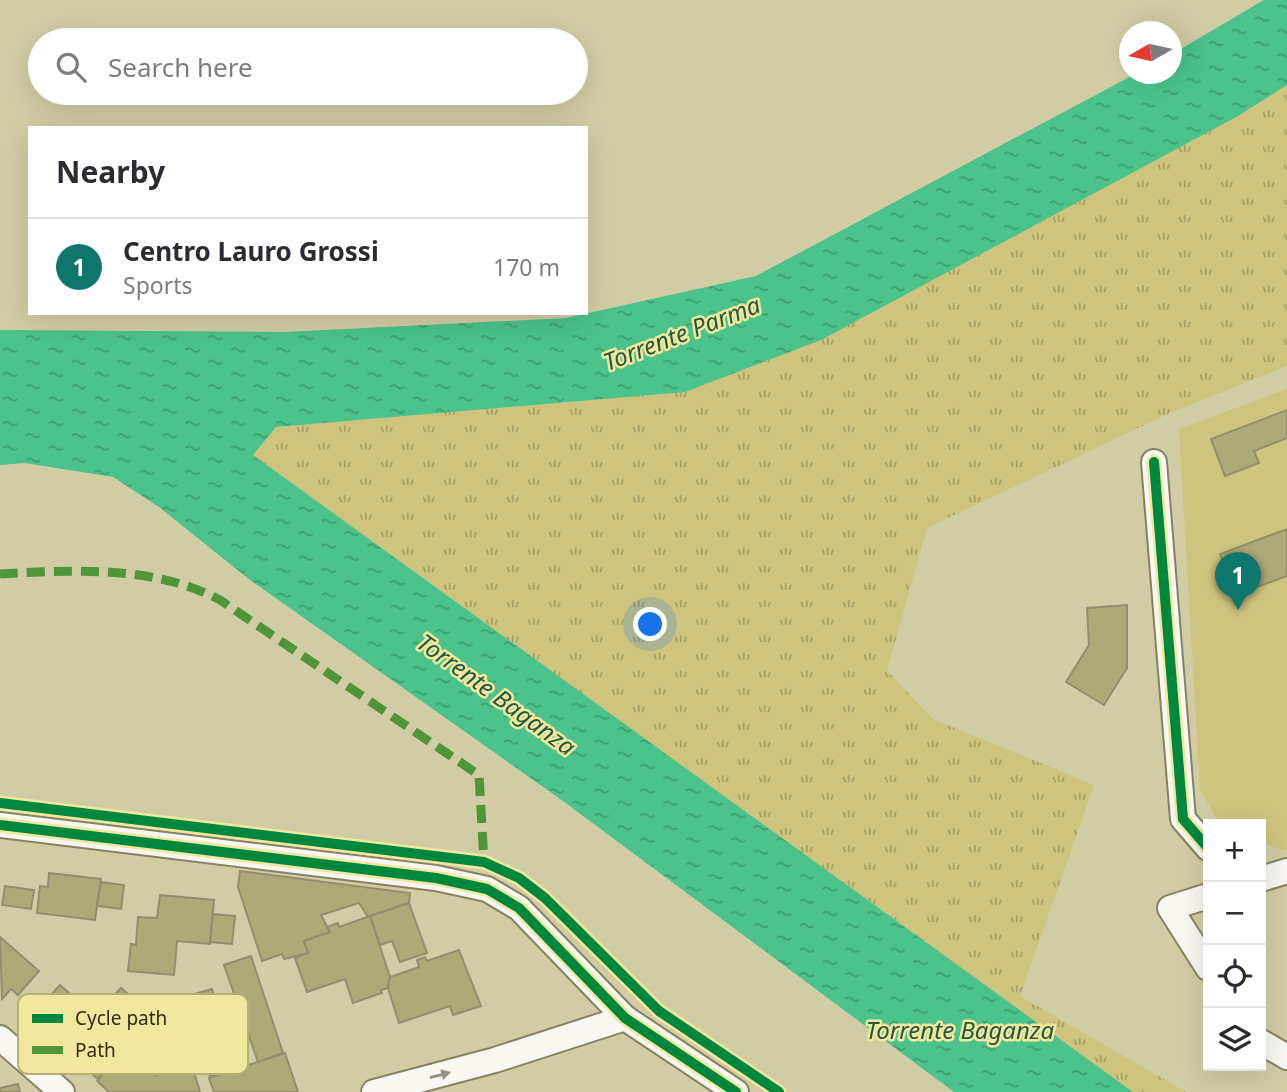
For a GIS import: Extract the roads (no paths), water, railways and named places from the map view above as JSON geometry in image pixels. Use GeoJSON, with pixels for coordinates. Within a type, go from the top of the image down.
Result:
{"type":"FeatureCollection","features":[{"type":"Feature","properties":{"kind":"street"},"geometry":{"type":"LineString","coordinates":[[1154,461],[1183,819],[1203,842]]}},
{"type":"Feature","properties":{"kind":"street"},"geometry":{"type":"LineString","coordinates":[[0,825],[436,878],[487,889],[519,908],[625,1018],[736,1092]]}},
{"type":"Feature","properties":{"kind":"street"},"geometry":{"type":"LineString","coordinates":[[1266,877],[1287,871]]}},
{"type":"Feature","properties":{"kind":"street"},"geometry":{"type":"LineString","coordinates":[[1203,898],[1170,908],[1203,960]]}},
{"type":"Feature","properties":{"kind":"street"},"geometry":{"type":"LineString","coordinates":[[374,1092],[495,1060],[625,1018]]}},
{"type":"Feature","properties":{"kind":"street"},"geometry":{"type":"LineString","coordinates":[[0,1038],[18,1054]]}},
{"type":"Feature","properties":{"kind":"street"},"geometry":{"type":"LineString","coordinates":[[1266,1045],[1287,1057]]}},
{"type":"Feature","properties":{"kind":"street"},"geometry":{"type":"LineString","coordinates":[[41,1074],[62,1092]]}},
{"type":"Feature","properties":{"kind":"water"},"geometry":{"type":"Polygon","coordinates":[[[1264,0],[1287,0],[1287,85],[1238,116],[821,340],[685,392],[276,427],[253,455],[1133,1092],[954,1092],[563,801],[250,580],[159,507],[113,477],[25,463],[0,465],[0,330],[285,332],[566,318],[756,276],[1119,83],[1182,84],[1182,48],[1264,0]]]}},
{"type":"Feature","properties":{"kind":"place","name":"Centro Lauro Grossi"},"geometry":{"type":"Point","coordinates":[1238,610]}},
{"type":"Feature","properties":{"kind":"water label","name":"Torrente Parma"},"geometry":{"type":"Point","coordinates":[682,334]}},
{"type":"Feature","properties":{"kind":"water label","name":"Torrente Baganza"},"geometry":{"type":"Point","coordinates":[496,695]}},
{"type":"Feature","properties":{"kind":"water label","name":"Torrente Baganza"},"geometry":{"type":"Point","coordinates":[960,1031]}}]}
